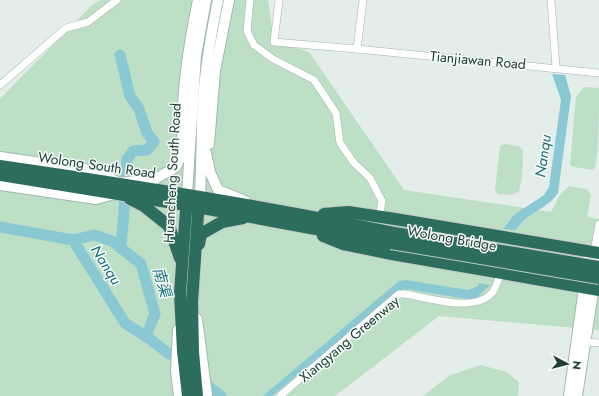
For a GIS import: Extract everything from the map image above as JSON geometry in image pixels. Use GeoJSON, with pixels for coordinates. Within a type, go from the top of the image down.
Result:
{"type":"FeatureCollection","features":[{"type":"Feature","properties":{"kind":"highway","name":"Wolong South Road"},"geometry":{"type":"LineString","coordinates":[[0,166],[252,211],[301,226]]}},
{"type":"Feature","properties":{"kind":"highway","name":"Wolong South Road"},"geometry":{"type":"LineString","coordinates":[[0,175],[118,188]]}},
{"type":"Feature","properties":{"kind":"highway"},"geometry":{"type":"LineString","coordinates":[[118,188],[169,226],[188,262]]}},
{"type":"Feature","properties":{"kind":"highway","name":"Huancheng South Road"},"geometry":{"type":"LineString","coordinates":[[186,199],[188,262],[184,352],[188,395]]}},
{"type":"Feature","properties":{"kind":"highway","name":"Huancheng South Road"},"geometry":{"type":"LineString","coordinates":[[188,262],[199,201]]}},
{"type":"Feature","properties":{"kind":"highway"},"geometry":{"type":"LineString","coordinates":[[188,262],[201,234],[222,222],[252,211]]}},
{"type":"Feature","properties":{"kind":"highway","name":"Wolong South Road"},"geometry":{"type":"LineString","coordinates":[[252,211],[307,215]]}},
{"type":"Feature","properties":{"kind":"highway"},"geometry":{"type":"LineString","coordinates":[[307,215],[348,212],[595,253]]}},
{"type":"Feature","properties":{"kind":"highway","name":"Wolong Bridge"},"geometry":{"type":"LineString","coordinates":[[307,215],[393,238],[599,278]]}},
{"type":"Feature","properties":{"kind":"highway"},"geometry":{"type":"LineString","coordinates":[[301,226],[343,244],[594,291]]}},
{"type":"Feature","properties":{"kind":"highway","name":"Wolong Bridge"},"geometry":{"type":"LineString","coordinates":[[301,226],[599,267]]}},
{"type":"Feature","properties":{"kind":"street"},"geometry":{"type":"LineString","coordinates":[[0,85],[66,28],[88,22],[117,0]]}},
{"type":"Feature","properties":{"kind":"street"},"geometry":{"type":"LineString","coordinates":[[182,154],[181,117],[185,73],[198,0]]}},
{"type":"Feature","properties":{"kind":"street","name":"Huancheng South Road"},"geometry":{"type":"LineString","coordinates":[[186,199],[196,55],[206,0]]}},
{"type":"Feature","properties":{"kind":"street","name":"Huancheng South Road"},"geometry":{"type":"LineString","coordinates":[[199,201],[203,139],[202,118],[209,51],[218,0]]}},
{"type":"Feature","properties":{"kind":"street"},"geometry":{"type":"LineString","coordinates":[[207,160],[215,71],[229,0]]}},
{"type":"Feature","properties":{"kind":"street"},"geometry":{"type":"LineString","coordinates":[[250,0],[247,31],[254,45],[273,59],[314,80],[336,113],[340,143],[354,163],[370,178],[382,201],[379,217]]}},
{"type":"Feature","properties":{"kind":"street","name":"Tianjiawan Road"},"geometry":{"type":"LineString","coordinates":[[279,0],[274,42],[556,67],[599,73]]}},
{"type":"Feature","properties":{"kind":"street"},"geometry":{"type":"LineString","coordinates":[[357,49],[363,0]]}},
{"type":"Feature","properties":{"kind":"street"},"geometry":{"type":"LineString","coordinates":[[551,0],[556,67]]}},
{"type":"Feature","properties":{"kind":"street"},"geometry":{"type":"LineString","coordinates":[[209,51],[215,71]]}},
{"type":"Feature","properties":{"kind":"street"},"geometry":{"type":"LineString","coordinates":[[185,73],[196,55]]}},
{"type":"Feature","properties":{"kind":"street"},"geometry":{"type":"LineString","coordinates":[[0,185],[96,199],[118,188],[155,179],[176,167],[191,134]]}},
{"type":"Feature","properties":{"kind":"street"},"geometry":{"type":"LineString","coordinates":[[203,139],[210,172],[218,190],[252,211]]}},
{"type":"Feature","properties":{"kind":"street"},"geometry":{"type":"LineString","coordinates":[[0,158],[97,171],[118,188]]}},
{"type":"Feature","properties":{"kind":"street"},"geometry":{"type":"LineString","coordinates":[[568,396],[586,304],[594,291],[595,253],[599,224]]}},
{"type":"Feature","properties":{"kind":"street","name":"Xiangyang Greenway"},"geometry":{"type":"LineString","coordinates":[[280,396],[399,294],[457,303],[478,303],[492,293],[501,273]]}},
{"type":"Feature","properties":{"kind":"street"},"geometry":{"type":"LineString","coordinates":[[562,284],[575,291],[586,304]]}},
{"type":"Feature","properties":{"kind":"street"},"geometry":{"type":"LineString","coordinates":[[577,396],[584,342],[586,304],[594,291]]}},
{"type":"Feature","properties":{"kind":"street"},"geometry":{"type":"LineString","coordinates":[[186,294],[204,366],[207,396]]}},
{"type":"Feature","properties":{"kind":"street"},"geometry":{"type":"LineString","coordinates":[[584,342],[599,343]]}},
{"type":"Feature","properties":{"kind":"street"},"geometry":{"type":"LineString","coordinates":[[184,352],[176,371],[188,395]]}},
{"type":"Feature","properties":{"kind":"green space"},"geometry":{"type":"Polygon","coordinates":[[[101,0],[268,0],[274,41],[309,52],[404,190],[551,212],[560,195],[569,186],[587,189],[591,195],[587,217],[599,219],[599,330],[439,316],[335,396],[0,396],[0,99],[92,5],[101,0]]]}},
{"type":"Feature","properties":{"kind":"green space"},"geometry":{"type":"Polygon","coordinates":[[[584,87],[599,88],[598,143],[594,170],[570,165],[576,97],[584,87]]]}},
{"type":"Feature","properties":{"kind":"green space"},"geometry":{"type":"Polygon","coordinates":[[[504,144],[519,146],[523,151],[522,178],[519,191],[512,195],[498,194],[495,190],[500,146],[504,144]]]}},
{"type":"Feature","properties":{"kind":"green space"},"geometry":{"type":"Polygon","coordinates":[[[481,365],[506,372],[519,382],[518,396],[423,396],[450,375],[481,365]]]}},
{"type":"Feature","properties":{"kind":"water"},"geometry":{"type":"Polygon","coordinates":[[[552,74],[565,75],[571,96],[558,193],[548,203],[525,219],[516,230],[503,229],[514,215],[544,195],[549,187],[561,100],[552,74]]]}},
{"type":"Feature","properties":{"kind":"water"},"geometry":{"type":"Polygon","coordinates":[[[406,280],[468,290],[478,286],[479,283],[490,285],[474,300],[405,289],[399,291],[272,396],[263,396],[399,281],[406,280]]]}},
{"type":"Feature","properties":{"kind":"waterway"},"geometry":{"type":"LineString","coordinates":[[120,55],[130,96],[139,109],[147,133],[154,142],[147,150],[133,151],[127,159],[126,179]]}},
{"type":"Feature","properties":{"kind":"waterway"},"geometry":{"type":"LineString","coordinates":[[121,248],[125,198]]}},
{"type":"Feature","properties":{"kind":"waterway","name":"Nanqu"},"geometry":{"type":"LineString","coordinates":[[0,227],[73,240],[125,323],[150,339],[169,354]]}},
{"type":"Feature","properties":{"kind":"waterway","name":"南渠"},"geometry":{"type":"LineString","coordinates":[[73,240],[94,235],[112,241],[141,264],[155,314],[146,336]]}},
{"type":"Feature","properties":{"kind":"waterway"},"geometry":{"type":"LineString","coordinates":[[199,379],[221,396]]}}]}
